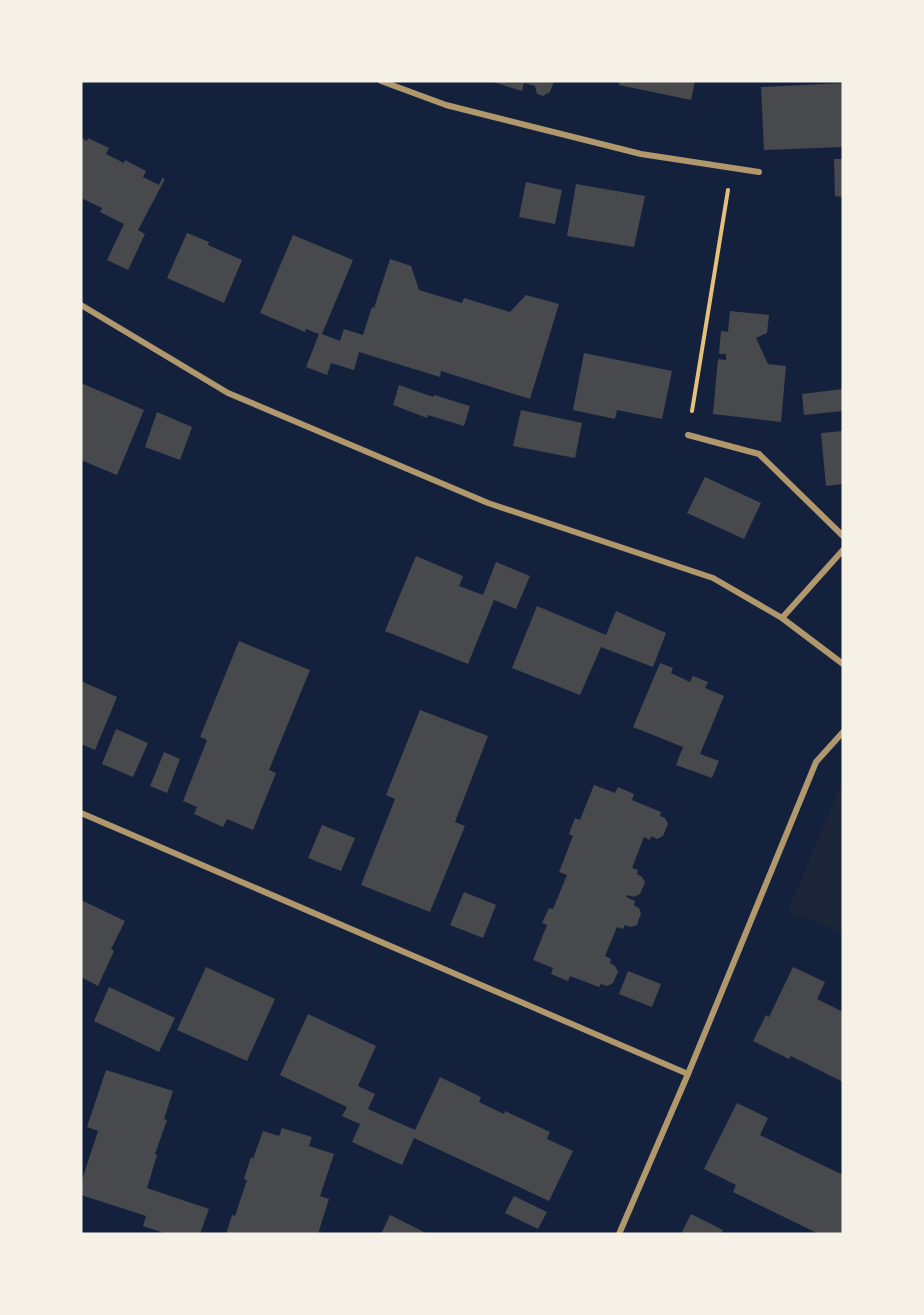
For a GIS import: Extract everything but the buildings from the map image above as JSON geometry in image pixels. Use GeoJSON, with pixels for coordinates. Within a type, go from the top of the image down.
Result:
{"type":"FeatureCollection","features":[{"type":"Feature","properties":{"kind":"street"},"geometry":{"type":"LineString","coordinates":[[381,81],[446,105],[641,154],[759,172]]}},
{"type":"Feature","properties":{"kind":"street"},"geometry":{"type":"LineString","coordinates":[[81,305],[228,393],[488,503],[713,578],[782,618],[843,664]]}},
{"type":"Feature","properties":{"kind":"street"},"geometry":{"type":"LineString","coordinates":[[688,435],[759,454],[843,536]]}},
{"type":"Feature","properties":{"kind":"street"},"geometry":{"type":"LineString","coordinates":[[782,618],[843,550]]}},
{"type":"Feature","properties":{"kind":"street"},"geometry":{"type":"LineString","coordinates":[[619,1234],[688,1074],[816,762],[843,732]]}},
{"type":"Feature","properties":{"kind":"street"},"geometry":{"type":"LineString","coordinates":[[81,813],[688,1074]]}},
{"type":"Feature","properties":{"kind":"path"},"geometry":{"type":"LineString","coordinates":[[688,435],[731,169]]}},
{"type":"Feature","properties":{"kind":"shaded area"},"geometry":{"type":"Polygon","coordinates":[[[843,785],[843,933],[788,911],[843,785]]]}}]}
